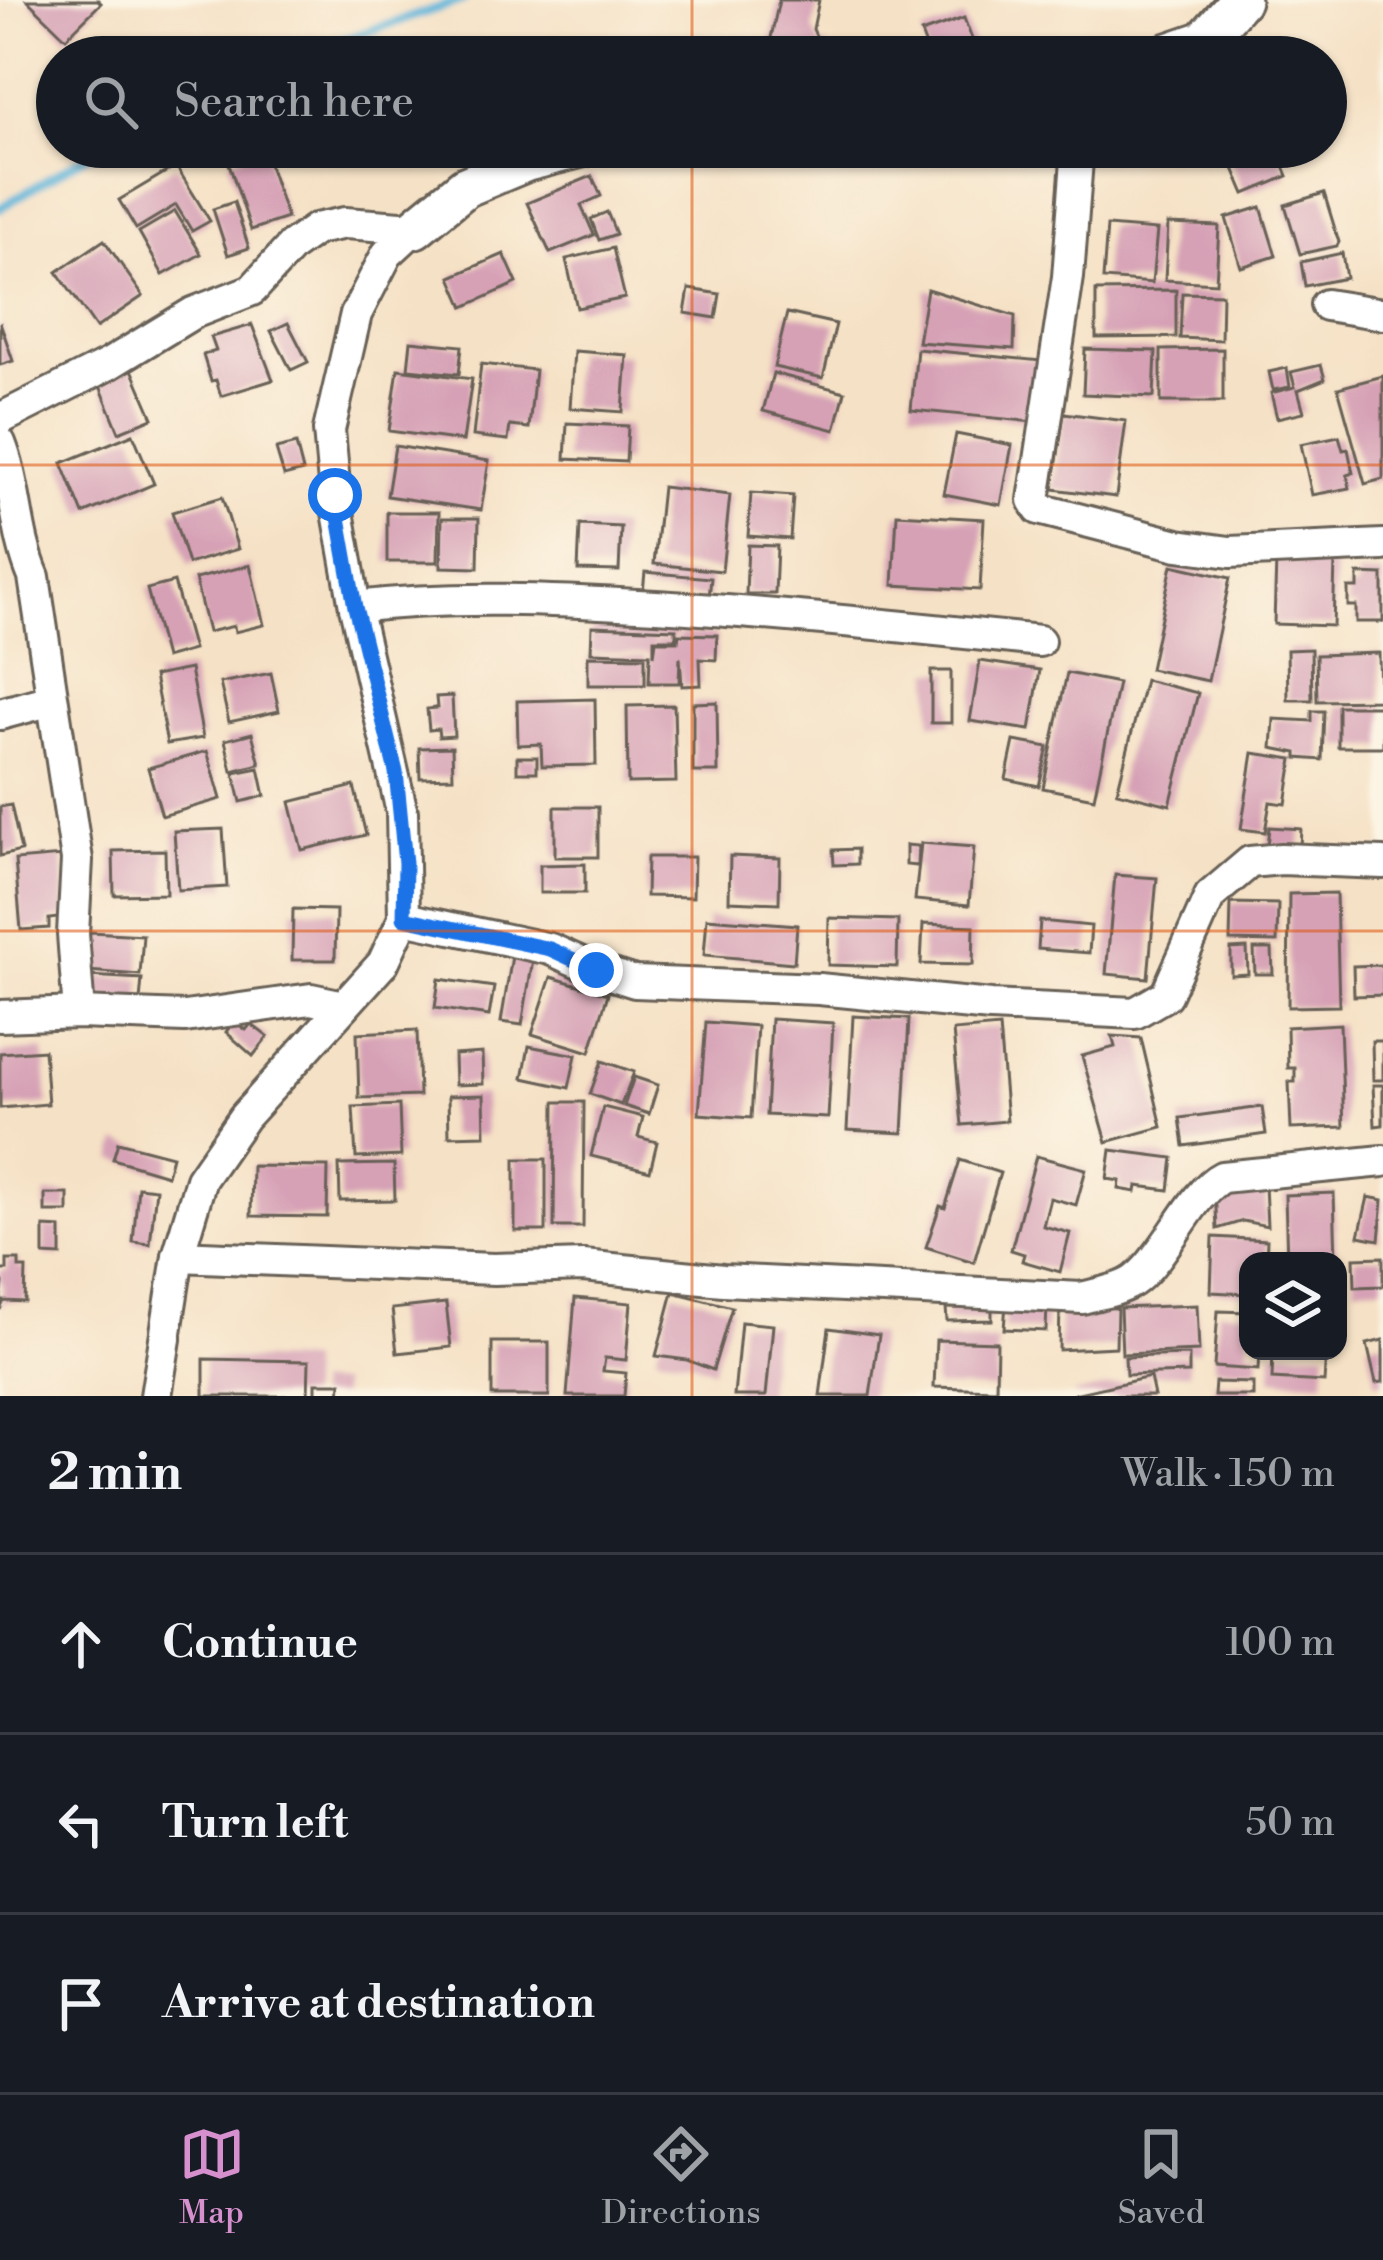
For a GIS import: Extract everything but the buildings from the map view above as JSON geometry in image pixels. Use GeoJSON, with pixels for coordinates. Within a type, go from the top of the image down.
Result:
{"type":"FeatureCollection","features":[{"type":"Feature","properties":{"kind":"street"},"geometry":{"type":"LineString","coordinates":[[1208,36],[1240,0]]}},
{"type":"Feature","properties":{"kind":"street"},"geometry":{"type":"LineString","coordinates":[[156,1396],[178,1256],[201,1179],[244,1117],[383,962],[404,918],[405,863],[396,772],[355,607],[329,430],[356,314],[386,254],[465,187],[508,168]]}},
{"type":"Feature","properties":{"kind":"street"},"geometry":{"type":"LineString","coordinates":[[1076,168],[1068,277],[1034,500],[1039,509],[1178,545],[1230,552],[1383,545]]}},
{"type":"Feature","properties":{"kind":"street"},"geometry":{"type":"LineString","coordinates":[[0,418],[109,364],[194,313],[252,290],[292,246],[316,229],[345,223],[415,228]]}},
{"type":"Feature","properties":{"kind":"street"},"geometry":{"type":"LineString","coordinates":[[1326,305],[1383,314]]}},
{"type":"Feature","properties":{"kind":"street"},"geometry":{"type":"LineString","coordinates":[[0,442],[8,461],[22,549],[34,577],[77,860],[73,934],[80,1013]]}},
{"type":"Feature","properties":{"kind":"street"},"geometry":{"type":"LineString","coordinates":[[355,607],[424,599],[527,598],[794,615],[1039,641]]}},
{"type":"Feature","properties":{"kind":"street"},"geometry":{"type":"LineString","coordinates":[[0,714],[52,700]]}},
{"type":"Feature","properties":{"kind":"street"},"geometry":{"type":"LineString","coordinates":[[404,918],[550,949],[635,982],[819,989],[991,1006],[1135,1013],[1166,995],[1210,896],[1250,862],[1383,862]]}},
{"type":"Feature","properties":{"kind":"street"},"geometry":{"type":"LineString","coordinates":[[0,1016],[185,1017],[300,1000],[344,1006]]}},
{"type":"Feature","properties":{"kind":"street"},"geometry":{"type":"LineString","coordinates":[[178,1256],[426,1267],[583,1266],[723,1280],[1082,1298],[1133,1282],[1163,1251],[1208,1184],[1222,1177],[1383,1161]]}},
{"type":"Feature","properties":{"kind":"waterway"},"geometry":{"type":"LineString","coordinates":[[354,36],[463,0]]}},
{"type":"Feature","properties":{"kind":"waterway"},"geometry":{"type":"LineString","coordinates":[[0,208],[66,168]]}},
{"type":"Feature","properties":{"kind":"route"},"geometry":{"type":"LineString","coordinates":[[335,495],[355,607],[396,772],[405,863],[404,918],[550,949],[596,970]]}}]}
